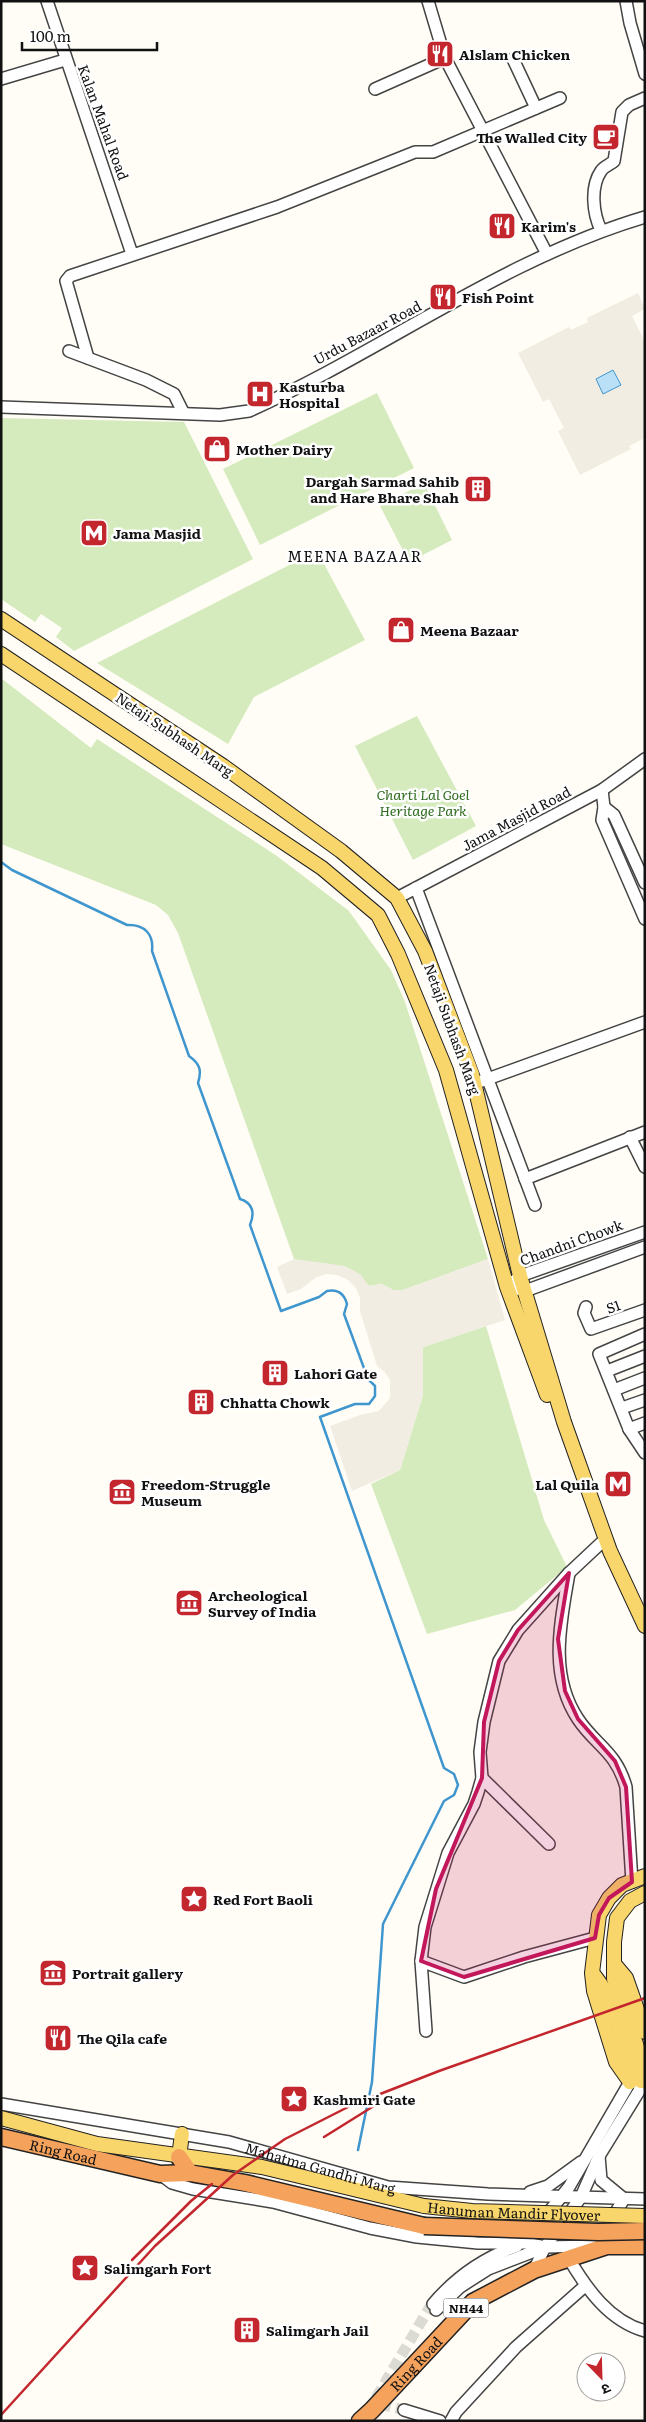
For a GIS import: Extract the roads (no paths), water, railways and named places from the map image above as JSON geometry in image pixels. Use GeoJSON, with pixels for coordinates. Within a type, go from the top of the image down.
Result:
{"type":"FeatureCollection","features":[{"type":"Feature","properties":{"kind":"highway","name":"Ring Road"},"geometry":{"type":"LineString","coordinates":[[1,2138],[160,2174],[190,2174],[245,2183],[302,2198]]}},
{"type":"Feature","properties":{"kind":"highway"},"geometry":{"type":"LineString","coordinates":[[178,2157],[190,2174]]}},
{"type":"Feature","properties":{"kind":"highway"},"geometry":{"type":"LineString","coordinates":[[273,2202],[302,2198]]}},
{"type":"Feature","properties":{"kind":"highway","name":"Hanuman Mandir Flyover"},"geometry":{"type":"LineString","coordinates":[[302,2198],[424,2226],[598,2232],[645,2231]]}},
{"type":"Feature","properties":{"kind":"highway"},"geometry":{"type":"LineString","coordinates":[[607,2246],[645,2246]]}},
{"type":"Feature","properties":{"kind":"highway","name":"Ring Road"},"geometry":{"type":"LineString","coordinates":[[360,2421],[473,2302],[534,2270],[607,2246]]}},
{"type":"Feature","properties":{"kind":"main road","name":"Netaji Subhash Marg"},"geometry":{"type":"LineString","coordinates":[[1,619],[223,766],[341,851],[398,898],[425,951],[482,1081],[520,1276],[564,1422],[592,1504],[610,1551],[645,1626]]}},
{"type":"Feature","properties":{"kind":"main road","name":"Netaji Subhash Marg"},"geometry":{"type":"LineString","coordinates":[[1,654],[322,868],[378,915],[398,954],[446,1070],[507,1287],[601,1543],[645,1637]]}},
{"type":"Feature","properties":{"kind":"main road"},"geometry":{"type":"LineString","coordinates":[[638,2079],[616,2062],[594,1991],[592,1974],[595,1938],[600,1915],[609,1898],[622,1886],[645,1876]]}},
{"type":"Feature","properties":{"kind":"main road"},"geometry":{"type":"LineString","coordinates":[[638,2079],[637,2047],[614,1979],[614,1942],[617,1918],[630,1901],[645,1893]]}},
{"type":"Feature","properties":{"kind":"main road"},"geometry":{"type":"LineString","coordinates":[[615,1965],[626,1978],[645,2032]]}},
{"type":"Feature","properties":{"kind":"main road"},"geometry":{"type":"LineString","coordinates":[[1,2118],[96,2144],[178,2157],[182,2134]]}},
{"type":"Feature","properties":{"kind":"main road","name":"Hanuman Mandir Flyover"},"geometry":{"type":"LineString","coordinates":[[178,2157],[262,2167],[424,2206],[472,2212],[645,2216]]}},
{"type":"Feature","properties":{"kind":"street","name":"Kalan Mahal Road"},"geometry":{"type":"LineString","coordinates":[[46,1],[65,60],[92,131],[132,254]]}},
{"type":"Feature","properties":{"kind":"street"},"geometry":{"type":"LineString","coordinates":[[428,1],[446,58],[546,254]]}},
{"type":"Feature","properties":{"kind":"street"},"geometry":{"type":"LineString","coordinates":[[626,1],[630,23],[645,74]]}},
{"type":"Feature","properties":{"kind":"street"},"geometry":{"type":"LineString","coordinates":[[375,89],[446,58]]}},
{"type":"Feature","properties":{"kind":"street"},"geometry":{"type":"LineString","coordinates":[[514,59],[536,108]]}},
{"type":"Feature","properties":{"kind":"street"},"geometry":{"type":"LineString","coordinates":[[1,79],[65,60]]}},
{"type":"Feature","properties":{"kind":"street"},"geometry":{"type":"LineString","coordinates":[[88,358],[67,278],[132,254],[198,235],[277,207],[418,151],[432,152],[560,98]]}},
{"type":"Feature","properties":{"kind":"street"},"geometry":{"type":"LineString","coordinates":[[601,230],[593,209],[599,176],[603,168],[614,161],[622,112],[629,105],[645,98]]}},
{"type":"Feature","properties":{"kind":"street","name":"Urdu Bazaar Road"},"geometry":{"type":"LineString","coordinates":[[1,407],[183,412],[220,415],[249,411],[546,254],[601,230],[645,217]]}},
{"type":"Feature","properties":{"kind":"street"},"geometry":{"type":"LineString","coordinates":[[68,351],[146,380],[174,394],[183,412]]}},
{"type":"Feature","properties":{"kind":"street","name":"Jama Masjid Road"},"geometry":{"type":"LineString","coordinates":[[398,898],[602,790],[645,759]]}},
{"type":"Feature","properties":{"kind":"street"},"geometry":{"type":"LineString","coordinates":[[602,790],[604,807],[602,820],[645,919]]}},
{"type":"Feature","properties":{"kind":"street"},"geometry":{"type":"LineString","coordinates":[[604,807],[614,816],[642,871],[645,883]]}},
{"type":"Feature","properties":{"kind":"street"},"geometry":{"type":"LineString","coordinates":[[416,888],[482,1081],[535,1205]]}},
{"type":"Feature","properties":{"kind":"street"},"geometry":{"type":"LineString","coordinates":[[482,1081],[645,1022]]}},
{"type":"Feature","properties":{"kind":"street"},"geometry":{"type":"LineString","coordinates":[[525,1179],[645,1132]]}},
{"type":"Feature","properties":{"kind":"street"},"geometry":{"type":"LineString","coordinates":[[630,1137],[645,1167]]}},
{"type":"Feature","properties":{"kind":"street","name":"Chandni Chowk"},"geometry":{"type":"LineString","coordinates":[[507,1287],[520,1276],[645,1232]]}},
{"type":"Feature","properties":{"kind":"street"},"geometry":{"type":"LineString","coordinates":[[507,1287],[525,1291],[645,1247]]}},
{"type":"Feature","properties":{"kind":"street","name":"S1"},"geometry":{"type":"LineString","coordinates":[[586,1307],[584,1313],[591,1329],[645,1310]]}},
{"type":"Feature","properties":{"kind":"street"},"geometry":{"type":"LineString","coordinates":[[645,1334],[599,1354],[629,1429],[645,1453]]}},
{"type":"Feature","properties":{"kind":"street"},"geometry":{"type":"LineString","coordinates":[[607,1370],[645,1356]]}},
{"type":"Feature","properties":{"kind":"street"},"geometry":{"type":"LineString","coordinates":[[614,1390],[645,1378]]}},
{"type":"Feature","properties":{"kind":"street"},"geometry":{"type":"LineString","coordinates":[[622,1408],[645,1400]]}},
{"type":"Feature","properties":{"kind":"street"},"geometry":{"type":"LineString","coordinates":[[629,1429],[645,1423]]}},
{"type":"Feature","properties":{"kind":"street"},"geometry":{"type":"LineString","coordinates":[[426,2032],[421,1960],[425,1927],[448,1853],[474,1804],[482,1778],[480,1752],[484,1722],[499,1661],[518,1630],[569,1573],[601,1543]]}},
{"type":"Feature","properties":{"kind":"street"},"geometry":{"type":"LineString","coordinates":[[569,1573],[558,1638],[560,1668],[565,1691],[578,1719],[603,1745],[622,1774],[626,1787],[632,1882]]}},
{"type":"Feature","properties":{"kind":"street"},"geometry":{"type":"LineString","coordinates":[[482,1778],[549,1844]]}},
{"type":"Feature","properties":{"kind":"street"},"geometry":{"type":"LineString","coordinates":[[421,1960],[464,1978],[524,1957],[595,1938]]}},
{"type":"Feature","properties":{"kind":"street"},"geometry":{"type":"LineString","coordinates":[[534,2270],[544,2247],[581,2197],[599,2156],[639,2091],[638,2079]]}},
{"type":"Feature","properties":{"kind":"street"},"geometry":{"type":"LineString","coordinates":[[544,2247],[488,2268],[434,2308],[463,2274],[497,2254],[526,2243],[569,2187],[584,2159],[638,2079]]}},
{"type":"Feature","properties":{"kind":"street","name":"Mahatma Gandhi Marg"},"geometry":{"type":"LineString","coordinates":[[1,2104],[230,2142],[388,2186],[488,2194],[645,2199]]}},
{"type":"Feature","properties":{"kind":"street"},"geometry":{"type":"LineString","coordinates":[[160,2174],[172,2183],[193,2189],[273,2202],[370,2228],[417,2237],[478,2243],[526,2243],[544,2247],[607,2246],[610,2223],[624,2198],[601,2180],[599,2156]]}},
{"type":"Feature","properties":{"kind":"street"},"geometry":{"type":"LineString","coordinates":[[524,2195],[548,2186],[584,2159]]}},
{"type":"Feature","properties":{"kind":"street"},"geometry":{"type":"LineString","coordinates":[[569,2260],[585,2286],[617,2319],[645,2331]]}},
{"type":"Feature","properties":{"kind":"street"},"geometry":{"type":"LineString","coordinates":[[451,2421],[456,2412],[516,2347],[585,2286]]}},
{"type":"Feature","properties":{"kind":"street"},"geometry":{"type":"LineString","coordinates":[[404,2410],[440,2421]]}},
{"type":"Feature","properties":{"kind":"water"},"geometry":{"type":"Polygon","coordinates":[[[613,370],[621,385],[603,394],[596,379],[613,370]]]}},
{"type":"Feature","properties":{"kind":"waterway"},"geometry":{"type":"LineString","coordinates":[[1,862],[12,870],[127,925],[138,926],[147,931],[151,940],[152,951],[189,1056],[196,1062],[199,1068],[198,1083],[240,1199],[248,1203],[252,1209],[250,1225],[281,1311],[319,1297],[327,1291],[340,1293],[347,1304],[344,1314],[368,1379],[375,1386],[375,1396],[369,1404],[355,1404],[320,1417],[444,1768],[454,1774],[458,1785],[454,1795],[444,1801],[383,1924],[372,2082],[358,2150]]}},
{"type":"Feature","properties":{"kind":"tunnel"},"geometry":{"type":"LineString","coordinates":[[376,2398],[431,2305]]}},
{"type":"Feature","properties":{"kind":"tunnel"},"geometry":{"type":"LineString","coordinates":[[380,2404],[404,2410]]}},
{"type":"Feature","properties":{"kind":"railway"},"geometry":{"type":"LineString","coordinates":[[1,2415],[155,2246],[233,2175],[285,2139],[352,2105],[439,2071],[645,1998]]}},
{"type":"Feature","properties":{"kind":"railway"},"geometry":{"type":"LineString","coordinates":[[324,2137],[385,2099]]}},
{"type":"Feature","properties":{"kind":"railway"},"geometry":{"type":"LineString","coordinates":[[132,2260],[191,2201],[212,2184]]}},
{"type":"Feature","properties":{"kind":"place","name":"Alslam Chicken"},"geometry":{"type":"Point","coordinates":[440,54]}},
{"type":"Feature","properties":{"kind":"place","name":"The Walled City"},"geometry":{"type":"Point","coordinates":[606,137]}},
{"type":"Feature","properties":{"kind":"place","name":"Karim's"},"geometry":{"type":"Point","coordinates":[502,226]}},
{"type":"Feature","properties":{"kind":"place","name":"Fish Point"},"geometry":{"type":"Point","coordinates":[443,297]}},
{"type":"Feature","properties":{"kind":"place","name":"Kasturba Hospital"},"geometry":{"type":"Point","coordinates":[260,394]}},
{"type":"Feature","properties":{"kind":"place","name":"Mother Dairy"},"geometry":{"type":"Point","coordinates":[217,449]}},
{"type":"Feature","properties":{"kind":"place","name":"Dargah Sarmad Sahib and Hare Bhare Shah"},"geometry":{"type":"Point","coordinates":[478,489]}},
{"type":"Feature","properties":{"kind":"place","name":"Jama Masjid"},"geometry":{"type":"Point","coordinates":[94,533]}},
{"type":"Feature","properties":{"kind":"place","name":"Meena Bazaar"},"geometry":{"type":"Point","coordinates":[401,630]}},
{"type":"Feature","properties":{"kind":"place","name":"Lahori Gate"},"geometry":{"type":"Point","coordinates":[275,1373]}},
{"type":"Feature","properties":{"kind":"place","name":"Chhatta Chowk"},"geometry":{"type":"Point","coordinates":[201,1402]}},
{"type":"Feature","properties":{"kind":"place","name":"Lal Quila"},"geometry":{"type":"Point","coordinates":[618,1484]}},
{"type":"Feature","properties":{"kind":"place","name":"Freedom-Struggle Museum"},"geometry":{"type":"Point","coordinates":[122,1492]}},
{"type":"Feature","properties":{"kind":"place","name":"Archeological Survey of India"},"geometry":{"type":"Point","coordinates":[189,1603]}},
{"type":"Feature","properties":{"kind":"place","name":"Red Fort Baoli"},"geometry":{"type":"Point","coordinates":[194,1899]}},
{"type":"Feature","properties":{"kind":"place","name":"Portrait gallery"},"geometry":{"type":"Point","coordinates":[53,1973]}},
{"type":"Feature","properties":{"kind":"place","name":"The Qila cafe"},"geometry":{"type":"Point","coordinates":[58,2038]}},
{"type":"Feature","properties":{"kind":"place","name":"Kashmiri Gate"},"geometry":{"type":"Point","coordinates":[294,2099]}},
{"type":"Feature","properties":{"kind":"place","name":"Salimgarh Fort"},"geometry":{"type":"Point","coordinates":[85,2268]}},
{"type":"Feature","properties":{"kind":"place","name":"Salimgarh Jail"},"geometry":{"type":"Point","coordinates":[247,2330]}},
{"type":"Feature","properties":{"kind":"district","name":"MEENA BAZAAR"},"geometry":{"type":"Point","coordinates":[355,555]}},
{"type":"Feature","properties":{"kind":"park label","name":"Charti Lal Goel Heritage Park"},"geometry":{"type":"Point","coordinates":[423,802]}}]}
